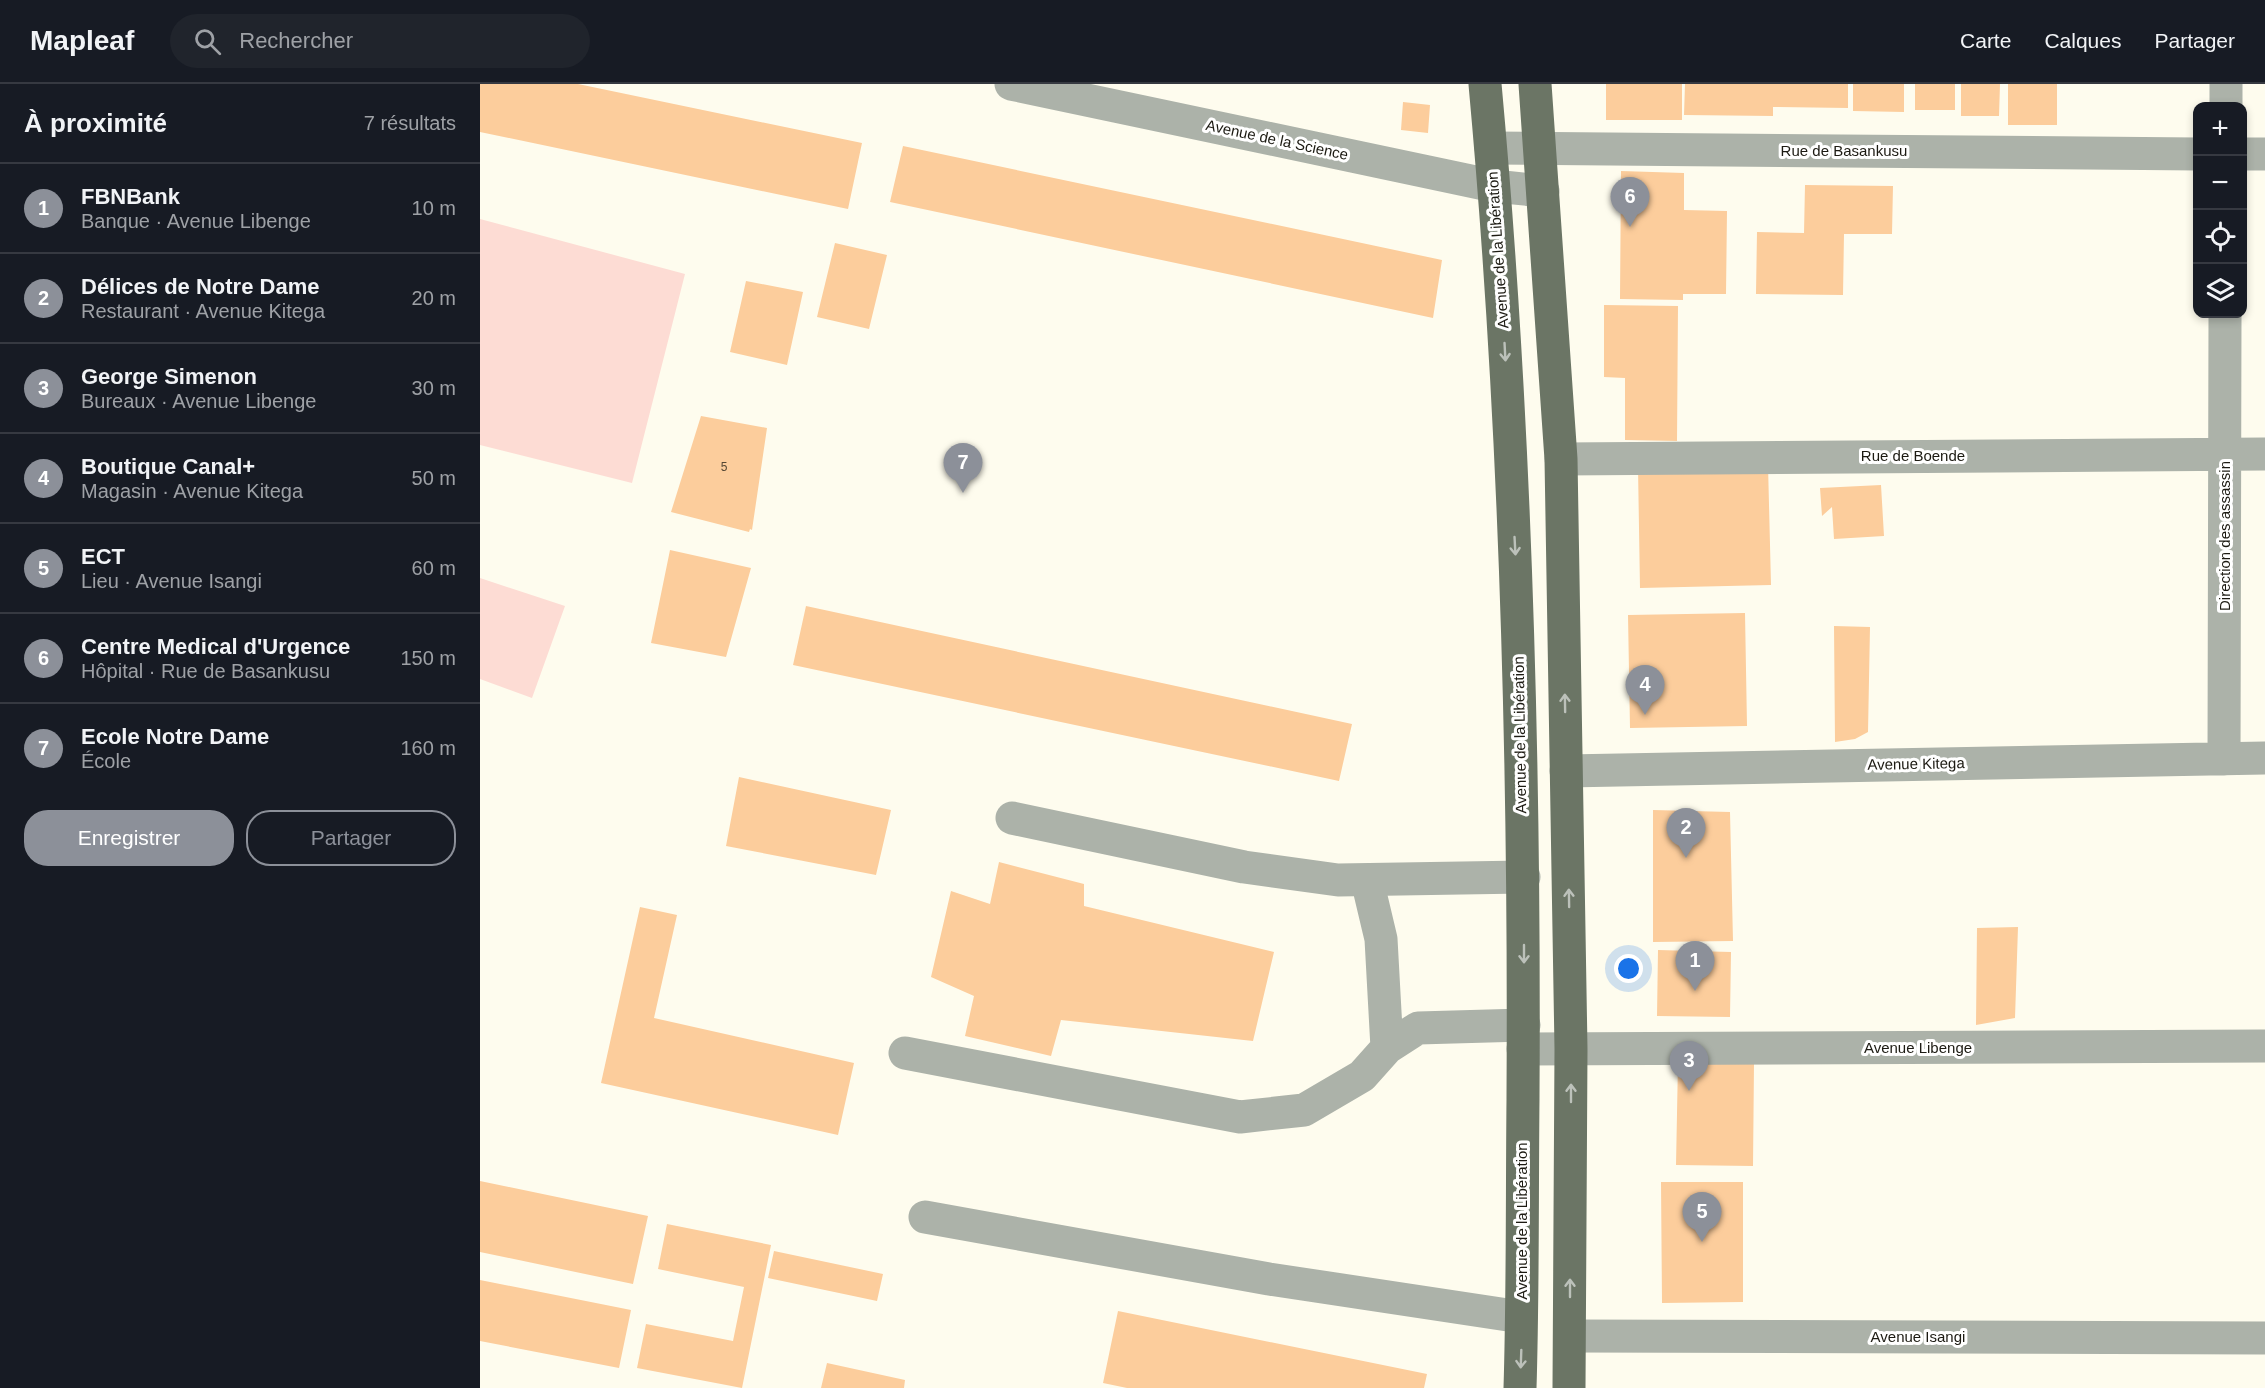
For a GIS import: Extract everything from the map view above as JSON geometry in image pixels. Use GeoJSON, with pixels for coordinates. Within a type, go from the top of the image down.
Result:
{"type":"FeatureCollection","features":[{"type":"Feature","properties":{"kind":"main road","name":"Avenue de la Libération"},"geometry":{"type":"LineString","coordinates":[[1485,84],[1494,186],[1517,581],[1524,877],[1520,1388]]}},
{"type":"Feature","properties":{"kind":"main road"},"geometry":{"type":"LineString","coordinates":[[1535,84],[1542,149],[1562,459],[1572,1049],[1569,1388]]}},
{"type":"Feature","properties":{"kind":"street","name":"Avenue de la Science"},"geometry":{"type":"LineString","coordinates":[[1011,84],[1494,186],[1543,191]]}},
{"type":"Feature","properties":{"kind":"street"},"geometry":{"type":"LineString","coordinates":[[2226,84],[2226,102]]}},
{"type":"Feature","properties":{"kind":"street","name":"Rue de Basankusu"},"geometry":{"type":"LineString","coordinates":[[1491,148],[2193,154]]}},
{"type":"Feature","properties":{"kind":"street"},"geometry":{"type":"LineString","coordinates":[[2247,154],[2265,154]]}},
{"type":"Feature","properties":{"kind":"street","name":"Direction des assassin"},"geometry":{"type":"LineString","coordinates":[[2224,759],[2225,318]]}},
{"type":"Feature","properties":{"kind":"street","name":"Rue de Boende"},"geometry":{"type":"LineString","coordinates":[[1562,459],[2265,454]]}},
{"type":"Feature","properties":{"kind":"street","name":"Avenue Kitega"},"geometry":{"type":"LineString","coordinates":[[1566,771],[2265,758]]}},
{"type":"Feature","properties":{"kind":"street"},"geometry":{"type":"LineString","coordinates":[[1012,818],[1244,867],[1338,880],[1524,877]]}},
{"type":"Feature","properties":{"kind":"street"},"geometry":{"type":"LineString","coordinates":[[1367,880],[1381,939],[1387,1048]]}},
{"type":"Feature","properties":{"kind":"street","name":"Avenue Libenge"},"geometry":{"type":"LineString","coordinates":[[905,1053],[1240,1117],[1304,1110],[1362,1076],[1387,1048],[1418,1028],[1523,1037],[1572,1049],[2265,1046]]}},
{"type":"Feature","properties":{"kind":"street"},"geometry":{"type":"LineString","coordinates":[[925,1217],[1269,1279],[1521,1317]]}},
{"type":"Feature","properties":{"kind":"street","name":"Avenue Isangi"},"geometry":{"type":"LineString","coordinates":[[1570,1336],[2265,1338]]}},
{"type":"Feature","properties":{"kind":"shaded area"},"geometry":{"type":"Polygon","coordinates":[[[480,219],[685,274],[632,483],[480,445],[480,219]]]}},
{"type":"Feature","properties":{"kind":"shaded area"},"geometry":{"type":"Polygon","coordinates":[[[480,578],[565,606],[532,698],[480,679],[480,578]]]}},
{"type":"Feature","properties":{"kind":"building"},"geometry":{"type":"Polygon","coordinates":[[[480,84],[578,84],[862,143],[848,209],[480,132],[480,84]]]}},
{"type":"Feature","properties":{"kind":"building"},"geometry":{"type":"Polygon","coordinates":[[[1606,84],[1682,84],[1682,120],[1606,120],[1606,84]]]}},
{"type":"Feature","properties":{"kind":"building"},"geometry":{"type":"Polygon","coordinates":[[[1685,84],[1848,84],[1848,108],[1773,107],[1773,116],[1684,115],[1685,84]]]}},
{"type":"Feature","properties":{"kind":"building"},"geometry":{"type":"Polygon","coordinates":[[[1853,84],[1904,84],[1904,112],[1853,111],[1853,84]]]}},
{"type":"Feature","properties":{"kind":"building"},"geometry":{"type":"Polygon","coordinates":[[[1915,84],[1955,84],[1955,110],[1915,110],[1915,84]]]}},
{"type":"Feature","properties":{"kind":"building"},"geometry":{"type":"Polygon","coordinates":[[[1961,84],[2000,84],[1999,116],[1961,116],[1961,84]]]}},
{"type":"Feature","properties":{"kind":"building"},"geometry":{"type":"Polygon","coordinates":[[[2008,84],[2057,84],[2057,125],[2008,125],[2008,84]]]}},
{"type":"Feature","properties":{"kind":"building"},"geometry":{"type":"Polygon","coordinates":[[[1403,102],[1430,105],[1428,133],[1401,130],[1403,102]]]}},
{"type":"Feature","properties":{"kind":"building"},"geometry":{"type":"Polygon","coordinates":[[[903,146],[1442,260],[1433,318],[890,202],[903,146]]]}},
{"type":"Feature","properties":{"kind":"building"},"geometry":{"type":"Polygon","coordinates":[[[1621,171],[1684,173],[1684,210],[1727,211],[1726,294],[1683,294],[1683,300],[1620,299],[1621,171]]]}},
{"type":"Feature","properties":{"kind":"building"},"geometry":{"type":"Polygon","coordinates":[[[1805,185],[1893,186],[1892,234],[1844,234],[1843,295],[1756,294],[1757,232],[1804,233],[1805,185]]]}},
{"type":"Feature","properties":{"kind":"building"},"geometry":{"type":"Polygon","coordinates":[[[835,243],[887,255],[869,329],[817,317],[835,243]]]}},
{"type":"Feature","properties":{"kind":"building"},"geometry":{"type":"Polygon","coordinates":[[[746,281],[803,292],[787,365],[730,352],[746,281]]]}},
{"type":"Feature","properties":{"kind":"building"},"geometry":{"type":"Polygon","coordinates":[[[1604,305],[1678,306],[1677,441],[1625,440],[1625,378],[1604,377],[1604,305]]]}},
{"type":"Feature","properties":{"kind":"building"},"geometry":{"type":"Polygon","coordinates":[[[701,416],[767,428],[752,530],[750,529],[749,532],[671,512],[701,416]]]}},
{"type":"Feature","properties":{"kind":"building"},"geometry":{"type":"Polygon","coordinates":[[[1768,464],[1771,585],[1640,588],[1638,467],[1768,464]]]}},
{"type":"Feature","properties":{"kind":"building"},"geometry":{"type":"Polygon","coordinates":[[[1881,485],[1884,536],[1834,539],[1832,507],[1822,516],[1820,488],[1881,485]]]}},
{"type":"Feature","properties":{"kind":"building"},"geometry":{"type":"Polygon","coordinates":[[[670,550],[751,568],[726,657],[651,643],[670,550]]]}},
{"type":"Feature","properties":{"kind":"building"},"geometry":{"type":"Polygon","coordinates":[[[806,606],[1352,724],[1339,781],[793,665],[806,606]]]}},
{"type":"Feature","properties":{"kind":"building"},"geometry":{"type":"Polygon","coordinates":[[[1745,613],[1747,726],[1630,728],[1628,615],[1745,613]]]}},
{"type":"Feature","properties":{"kind":"building"},"geometry":{"type":"Polygon","coordinates":[[[1834,626],[1870,627],[1868,732],[1855,739],[1835,742],[1834,626]]]}},
{"type":"Feature","properties":{"kind":"building"},"geometry":{"type":"Polygon","coordinates":[[[739,777],[891,810],[876,875],[726,846],[739,777]]]}},
{"type":"Feature","properties":{"kind":"building"},"geometry":{"type":"Polygon","coordinates":[[[1653,810],[1730,812],[1733,941],[1653,942],[1653,810]]]}},
{"type":"Feature","properties":{"kind":"building"},"geometry":{"type":"Polygon","coordinates":[[[999,862],[1084,884],[1084,906],[1274,952],[1253,1041],[1061,1020],[1051,1056],[965,1036],[974,996],[931,977],[951,891],[990,904],[999,862]]]}},
{"type":"Feature","properties":{"kind":"building"},"geometry":{"type":"Polygon","coordinates":[[[640,907],[677,915],[654,1018],[854,1063],[838,1135],[601,1083],[640,907]]]}},
{"type":"Feature","properties":{"kind":"building"},"geometry":{"type":"Polygon","coordinates":[[[2018,927],[2015,1018],[1976,1025],[1977,928],[2018,927]]]}},
{"type":"Feature","properties":{"kind":"building"},"geometry":{"type":"Polygon","coordinates":[[[1658,950],[1731,952],[1730,1017],[1657,1016],[1658,950]]]}},
{"type":"Feature","properties":{"kind":"building"},"geometry":{"type":"Polygon","coordinates":[[[1678,1062],[1754,1063],[1753,1166],[1676,1165],[1678,1062]]]}},
{"type":"Feature","properties":{"kind":"building"},"geometry":{"type":"Polygon","coordinates":[[[480,1181],[648,1216],[633,1284],[480,1252],[480,1181]]]}},
{"type":"Feature","properties":{"kind":"building"},"geometry":{"type":"Polygon","coordinates":[[[1661,1182],[1743,1182],[1743,1302],[1662,1303],[1661,1182]]]}},
{"type":"Feature","properties":{"kind":"building"},"geometry":{"type":"Polygon","coordinates":[[[667,1224],[771,1245],[742,1388],[637,1368],[646,1324],[733,1341],[744,1287],[658,1269],[667,1224]]]}},
{"type":"Feature","properties":{"kind":"building"},"geometry":{"type":"Polygon","coordinates":[[[774,1251],[883,1274],[877,1301],[768,1278],[774,1251]]]}},
{"type":"Feature","properties":{"kind":"building"},"geometry":{"type":"Polygon","coordinates":[[[480,1280],[631,1310],[619,1368],[480,1341],[480,1280]]]}},
{"type":"Feature","properties":{"kind":"building"},"geometry":{"type":"Polygon","coordinates":[[[1118,1311],[1427,1374],[1424,1388],[1127,1388],[1103,1383],[1118,1311]]]}},
{"type":"Feature","properties":{"kind":"building"},"geometry":{"type":"Polygon","coordinates":[[[827,1363],[905,1380],[904,1388],[821,1388],[827,1363]]]}},
{"type":"Feature","properties":{"kind":"place","name":"Centre Medical d'Urgence"},"geometry":{"type":"Point","coordinates":[1630,227]}},
{"type":"Feature","properties":{"kind":"place","name":"Ecole Notre Dame"},"geometry":{"type":"Point","coordinates":[963,493]}},
{"type":"Feature","properties":{"kind":"place","name":"Boutique Canal+"},"geometry":{"type":"Point","coordinates":[1645,715]}},
{"type":"Feature","properties":{"kind":"place","name":"Délices de Notre Dame"},"geometry":{"type":"Point","coordinates":[1686,858]}},
{"type":"Feature","properties":{"kind":"place","name":"FBNBank"},"geometry":{"type":"Point","coordinates":[1695,991]}},
{"type":"Feature","properties":{"kind":"place","name":"George Simenon"},"geometry":{"type":"Point","coordinates":[1689,1091]}},
{"type":"Feature","properties":{"kind":"place","name":"ECT"},"geometry":{"type":"Point","coordinates":[1702,1242]}}]}
